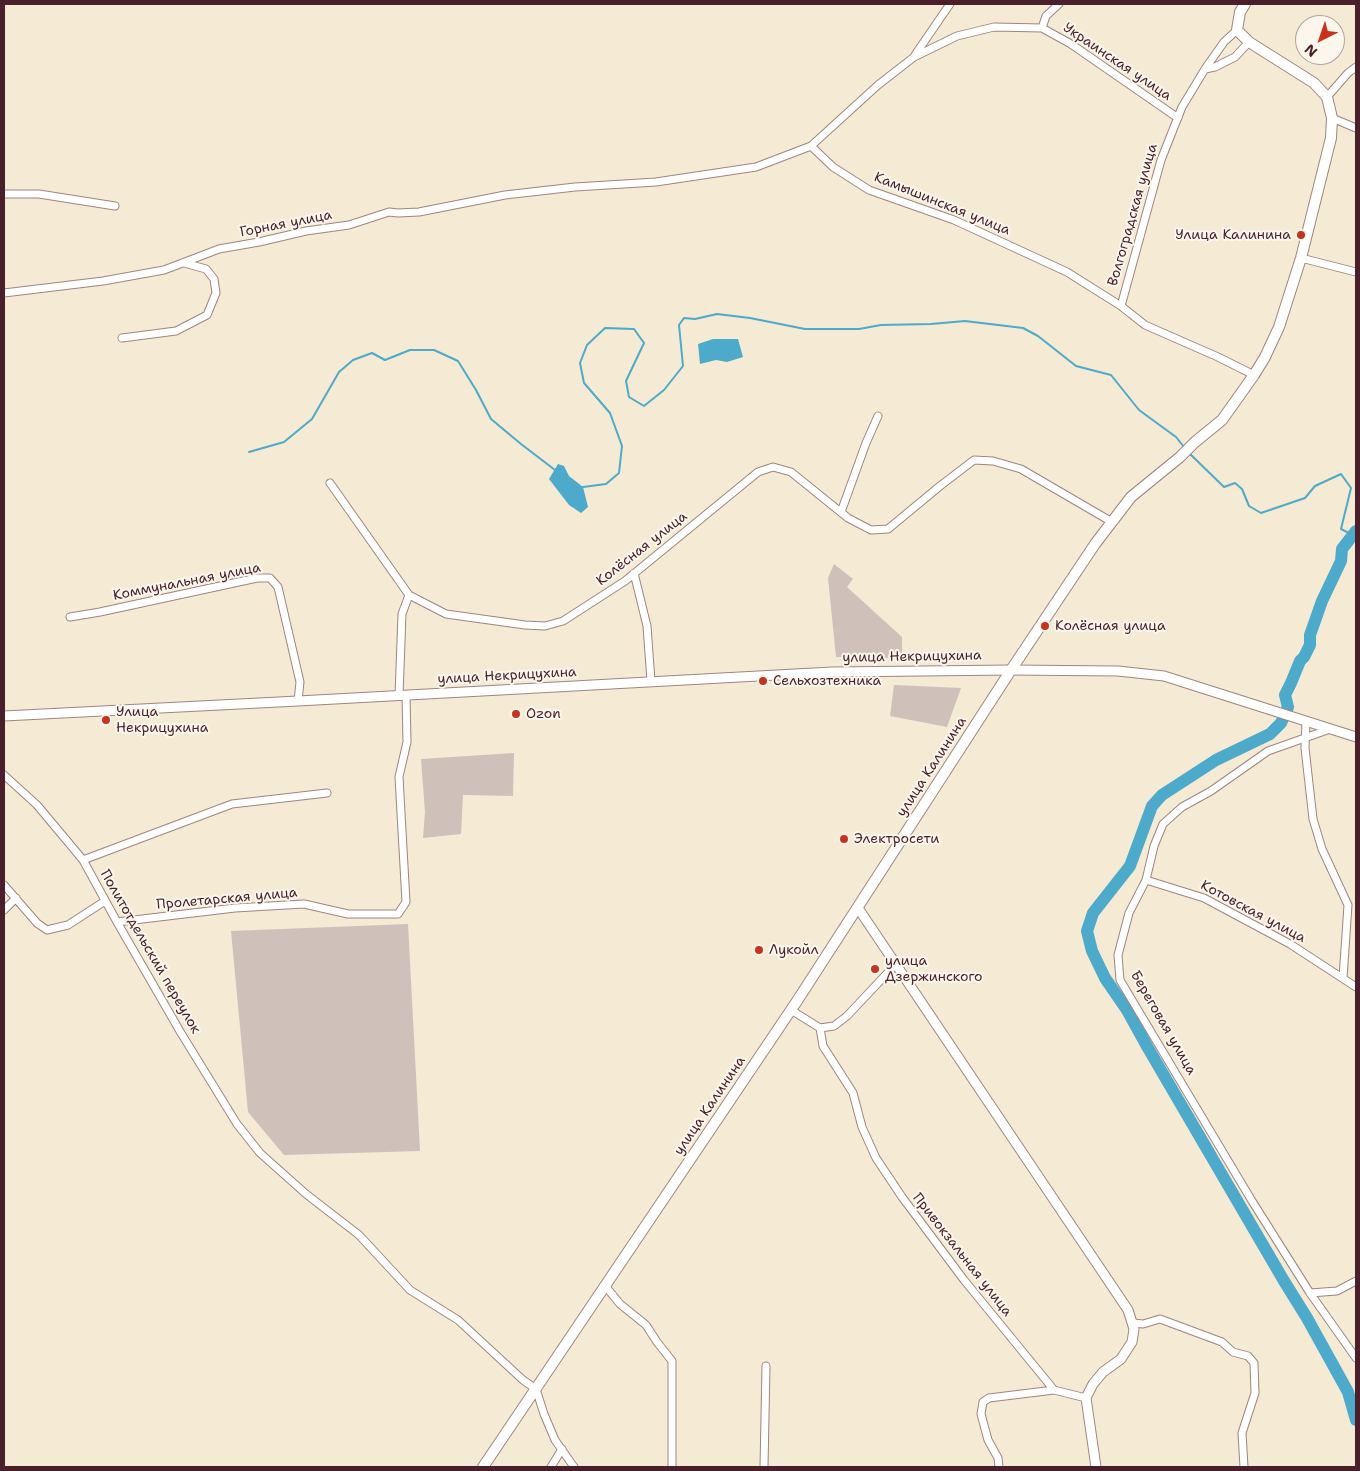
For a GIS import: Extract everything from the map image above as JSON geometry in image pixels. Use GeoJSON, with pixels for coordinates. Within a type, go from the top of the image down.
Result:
{"type":"FeatureCollection","features":[{"type":"Feature","properties":{"kind":"main road","name":"Волгоградская улица"},"geometry":{"type":"LineString","coordinates":[[1237,30],[1240,12],[1246,4]]}},
{"type":"Feature","properties":{"kind":"main road"},"geometry":{"type":"LineString","coordinates":[[1237,30],[1249,42],[1314,83],[1327,97]]}},
{"type":"Feature","properties":{"kind":"main road","name":"улица Калинина"},"geometry":{"type":"LineString","coordinates":[[483,1467],[791,1010],[1095,544],[1131,497],[1222,420],[1254,375],[1279,327],[1301,258],[1331,138],[1332,118],[1327,97]]}},
{"type":"Feature","properties":{"kind":"street"},"geometry":{"type":"LineString","coordinates":[[914,57],[950,4]]}},
{"type":"Feature","properties":{"kind":"street","name":"Украинская улица"},"geometry":{"type":"LineString","coordinates":[[1042,28],[1046,16],[1059,4]]}},
{"type":"Feature","properties":{"kind":"street","name":"Украинская улица"},"geometry":{"type":"LineString","coordinates":[[811,146],[878,85],[914,57],[957,36],[994,27],[1042,28],[1071,44],[1178,118]]}},
{"type":"Feature","properties":{"kind":"street","name":"Волгоградская улица"},"geometry":{"type":"LineString","coordinates":[[1121,306],[1161,160],[1182,108],[1204,69],[1224,42],[1237,30]]}},
{"type":"Feature","properties":{"kind":"street"},"geometry":{"type":"LineString","coordinates":[[1204,69],[1215,67],[1235,58],[1249,42]]}},
{"type":"Feature","properties":{"kind":"street"},"geometry":{"type":"LineString","coordinates":[[1327,97],[1348,73],[1356,67]]}},
{"type":"Feature","properties":{"kind":"street"},"geometry":{"type":"LineString","coordinates":[[1332,118],[1356,128]]}},
{"type":"Feature","properties":{"kind":"street","name":"Горная улица"},"geometry":{"type":"LineString","coordinates":[[4,293],[103,281],[164,270],[219,249],[306,231],[349,225],[389,212],[419,212],[505,195],[575,187],[656,182],[756,167],[811,146]]}},
{"type":"Feature","properties":{"kind":"street","name":"Камышинская улица"},"geometry":{"type":"LineString","coordinates":[[811,146],[833,167],[869,190],[954,220],[1067,272],[1121,306],[1145,325],[1254,375]]}},
{"type":"Feature","properties":{"kind":"street"},"geometry":{"type":"LineString","coordinates":[[4,194],[39,194],[116,206]]}},
{"type":"Feature","properties":{"kind":"street"},"geometry":{"type":"LineString","coordinates":[[1301,258],[1356,272]]}},
{"type":"Feature","properties":{"kind":"street"},"geometry":{"type":"LineString","coordinates":[[122,338],[176,331],[207,315],[216,293],[214,279],[206,269],[184,263]]}},
{"type":"Feature","properties":{"kind":"street"},"geometry":{"type":"LineString","coordinates":[[841,512],[878,416]]}},
{"type":"Feature","properties":{"kind":"street","name":"Колёсная улица"},"geometry":{"type":"LineString","coordinates":[[330,483],[409,595],[446,614],[544,626],[563,622],[625,581],[758,472],[773,467],[791,472],[848,518],[870,530],[888,529],[974,460],[993,461],[1021,469],[1112,522]]}},
{"type":"Feature","properties":{"kind":"street"},"geometry":{"type":"LineString","coordinates":[[634,573],[646,626],[651,681]]}},
{"type":"Feature","properties":{"kind":"street","name":"Коммунальная улица"},"geometry":{"type":"LineString","coordinates":[[70,617],[257,578],[270,578],[278,587],[300,682],[298,701]]}},
{"type":"Feature","properties":{"kind":"street"},"geometry":{"type":"LineString","coordinates":[[402,696],[402,614],[409,595]]}},
{"type":"Feature","properties":{"kind":"street","name":"улица Некрицухина"},"geometry":{"type":"LineString","coordinates":[[4,716],[832,672],[1012,670],[1118,672],[1164,676],[1356,737]]}},
{"type":"Feature","properties":{"kind":"street","name":"Пролетарская улица"},"geometry":{"type":"LineString","coordinates":[[117,922],[236,908],[304,904],[348,914],[398,914],[406,902],[399,777],[407,742],[402,696]]}},
{"type":"Feature","properties":{"kind":"street"},"geometry":{"type":"LineString","coordinates":[[1305,720],[1305,748],[1313,819],[1322,848],[1348,905],[1343,978]]}},
{"type":"Feature","properties":{"kind":"street","name":"Береговая улица"},"geometry":{"type":"LineString","coordinates":[[1330,728],[1268,751],[1210,791],[1182,807],[1163,824],[1154,846],[1146,880],[1129,913],[1118,955],[1120,980],[1252,1201],[1310,1293],[1356,1358]]}},
{"type":"Feature","properties":{"kind":"street","name":"Политотдельский переулок"},"geometry":{"type":"LineString","coordinates":[[4,775],[37,805],[83,860],[182,1033],[238,1124],[260,1154],[306,1194],[359,1235],[410,1290],[458,1320],[523,1380],[536,1389]]}},
{"type":"Feature","properties":{"kind":"street"},"geometry":{"type":"LineString","coordinates":[[83,860],[232,804],[327,793]]}},
{"type":"Feature","properties":{"kind":"street","name":"Котовская улица"},"geometry":{"type":"LineString","coordinates":[[1146,880],[1204,898],[1290,944],[1356,987]]}},
{"type":"Feature","properties":{"kind":"street"},"geometry":{"type":"LineString","coordinates":[[4,885],[37,923],[47,930],[68,925],[105,901]]}},
{"type":"Feature","properties":{"kind":"street"},"geometry":{"type":"LineString","coordinates":[[4,910],[16,898]]}},
{"type":"Feature","properties":{"kind":"street"},"geometry":{"type":"LineString","coordinates":[[858,908],[1128,1310],[1134,1329],[1132,1342],[1121,1358],[1103,1372],[1093,1384],[1086,1398],[1096,1467]]}},
{"type":"Feature","properties":{"kind":"street"},"geometry":{"type":"LineString","coordinates":[[791,1010],[820,1028],[834,1026],[895,965]]}},
{"type":"Feature","properties":{"kind":"street","name":"Привокзальная улица"},"geometry":{"type":"LineString","coordinates":[[820,1028],[823,1046],[853,1093],[862,1127],[876,1158],[902,1197],[964,1280],[1054,1390]]}},
{"type":"Feature","properties":{"kind":"street"},"geometry":{"type":"LineString","coordinates":[[1310,1293],[1337,1291],[1356,1281]]}},
{"type":"Feature","properties":{"kind":"street"},"geometry":{"type":"LineString","coordinates":[[607,1282],[608,1288],[620,1304],[646,1324],[672,1361],[672,1467]]}},
{"type":"Feature","properties":{"kind":"street"},"geometry":{"type":"LineString","coordinates":[[1132,1323],[1143,1324],[1160,1318],[1222,1342],[1233,1352],[1248,1356],[1254,1363],[1255,1393],[1242,1433],[1244,1467]]}},
{"type":"Feature","properties":{"kind":"street"},"geometry":{"type":"LineString","coordinates":[[764,1467],[766,1366]]}},
{"type":"Feature","properties":{"kind":"street"},"geometry":{"type":"LineString","coordinates":[[536,1389],[555,1440],[574,1467]]}},
{"type":"Feature","properties":{"kind":"street"},"geometry":{"type":"LineString","coordinates":[[999,1467],[998,1458],[988,1440],[981,1414],[983,1402],[989,1398],[1054,1390],[1086,1398]]}},
{"type":"Feature","properties":{"kind":"street"},"geometry":{"type":"LineString","coordinates":[[551,1467],[562,1449]]}},
{"type":"Feature","properties":{"kind":"shaded area"},"geometry":{"type":"Polygon","coordinates":[[[834,564],[853,579],[847,587],[902,637],[902,658],[836,657],[828,578],[834,564]]]}},
{"type":"Feature","properties":{"kind":"shaded area"},"geometry":{"type":"Polygon","coordinates":[[[894,685],[961,688],[947,727],[890,716],[894,685]]]}},
{"type":"Feature","properties":{"kind":"shaded area"},"geometry":{"type":"Polygon","coordinates":[[[514,753],[513,796],[463,795],[461,834],[423,838],[425,812],[421,759],[514,753]]]}},
{"type":"Feature","properties":{"kind":"shaded area"},"geometry":{"type":"Polygon","coordinates":[[[408,924],[420,1151],[284,1155],[248,1112],[231,931],[408,924]]]}},
{"type":"Feature","properties":{"kind":"water"},"geometry":{"type":"Polygon","coordinates":[[[713,339],[738,339],[743,357],[727,362],[716,360],[700,364],[698,344],[713,339]]]}},
{"type":"Feature","properties":{"kind":"water"},"geometry":{"type":"Polygon","coordinates":[[[558,464],[564,466],[569,476],[583,487],[588,507],[581,513],[569,505],[549,479],[558,464]]]}},
{"type":"Feature","properties":{"kind":"waterway"},"geometry":{"type":"LineString","coordinates":[[583,487],[606,484],[619,473],[622,446],[610,413],[584,383],[580,363],[587,345],[605,328],[634,329],[644,343],[626,381],[629,397],[644,406],[664,390],[683,366],[679,325],[684,318],[695,319],[717,314],[750,318],[805,329],[859,329],[881,325],[965,321],[1023,328],[1038,336],[1076,366],[1111,375],[1139,410],[1176,437],[1184,447]]}},
{"type":"Feature","properties":{"kind":"waterway"},"geometry":{"type":"LineString","coordinates":[[249,452],[284,442],[312,419],[339,372],[353,360],[372,353],[385,360],[410,350],[434,350],[458,361],[491,419],[555,470]]}},
{"type":"Feature","properties":{"kind":"waterway"},"geometry":{"type":"LineString","coordinates":[[1189,453],[1224,487],[1235,483],[1242,489],[1249,506],[1261,513],[1305,498],[1315,486],[1341,474],[1351,488],[1341,529],[1353,535]]}},
{"type":"Feature","properties":{"kind":"waterway"},"geometry":{"type":"LineString","coordinates":[[1356,531],[1342,549],[1341,561],[1322,601],[1310,635],[1310,645],[1300,661],[1285,695],[1288,707],[1281,723],[1270,734],[1216,760],[1162,795],[1152,806],[1130,866],[1093,913],[1087,931],[1092,951],[1105,978],[1127,1010],[1307,1318],[1348,1392],[1356,1420]]}},
{"type":"Feature","properties":{"kind":"place","name":"Улица Калинина"},"geometry":{"type":"Point","coordinates":[1301,235]}},
{"type":"Feature","properties":{"kind":"place","name":"Колёсная улица"},"geometry":{"type":"Point","coordinates":[1045,626]}},
{"type":"Feature","properties":{"kind":"place","name":"Сельхозтехника"},"geometry":{"type":"Point","coordinates":[763,681]}},
{"type":"Feature","properties":{"kind":"place","name":"Ozon"},"geometry":{"type":"Point","coordinates":[516,714]}},
{"type":"Feature","properties":{"kind":"place","name":"Улица Некрицухина"},"geometry":{"type":"Point","coordinates":[106,720]}},
{"type":"Feature","properties":{"kind":"place","name":"Электросети"},"geometry":{"type":"Point","coordinates":[844,839]}},
{"type":"Feature","properties":{"kind":"place","name":"Лукойл"},"geometry":{"type":"Point","coordinates":[759,950]}},
{"type":"Feature","properties":{"kind":"place","name":"улица Дзержинского"},"geometry":{"type":"Point","coordinates":[875,969]}}]}
